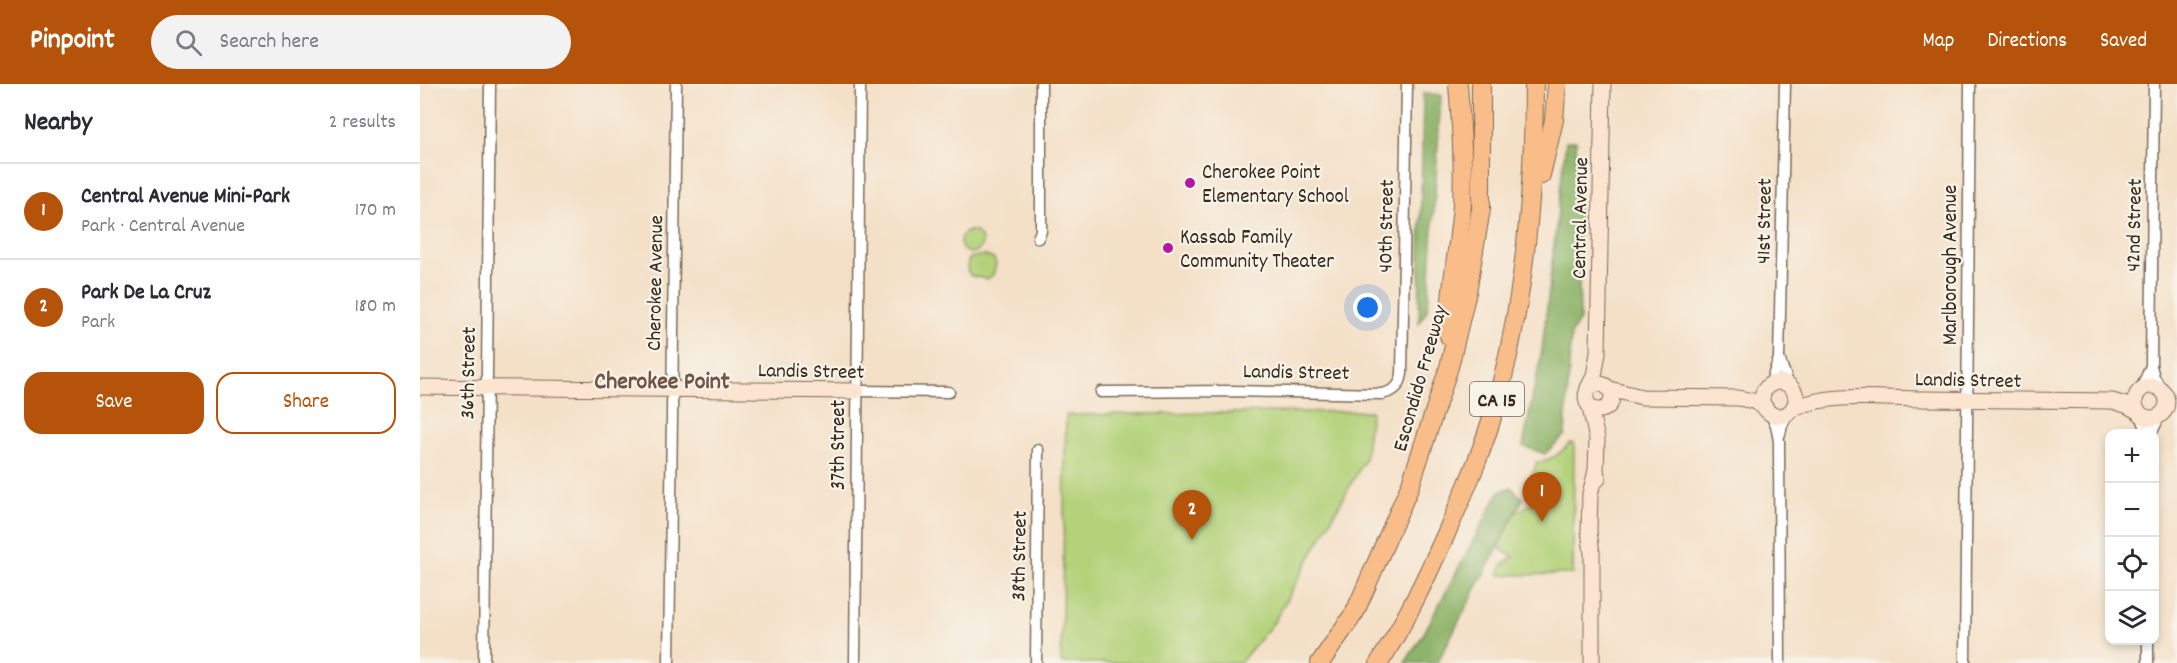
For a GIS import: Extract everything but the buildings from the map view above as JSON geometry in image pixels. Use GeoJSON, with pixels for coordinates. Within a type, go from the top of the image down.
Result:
{"type":"FeatureCollection","features":[{"type":"Feature","properties":{"kind":"highway"},"geometry":{"type":"LineString","coordinates":[[1449,367],[1449,304],[1462,204],[1462,130],[1458,84]]}},
{"type":"Feature","properties":{"kind":"highway","name":"Escondido Freeway"},"geometry":{"type":"LineString","coordinates":[[1320,663],[1355,612],[1406,497],[1449,367],[1467,292],[1481,209],[1481,84]]}},
{"type":"Feature","properties":{"kind":"highway","name":"CA 15"},"geometry":{"type":"LineString","coordinates":[[1379,663],[1428,573],[1473,471],[1495,407],[1511,341],[1525,250],[1534,155],[1534,84]]}},
{"type":"Feature","properties":{"kind":"highway"},"geometry":{"type":"LineString","coordinates":[[1525,250],[1554,120],[1557,84]]}},
{"type":"Feature","properties":{"kind":"street","name":"36th Street"},"geometry":{"type":"LineString","coordinates":[[484,663],[490,84]]}},
{"type":"Feature","properties":{"kind":"street","name":"Cherokee Avenue"},"geometry":{"type":"LineString","coordinates":[[669,663],[676,84]]}},
{"type":"Feature","properties":{"kind":"street","name":"37th Street"},"geometry":{"type":"LineString","coordinates":[[855,663],[860,84]]}},
{"type":"Feature","properties":{"kind":"street"},"geometry":{"type":"LineString","coordinates":[[1038,238],[1041,231],[1041,84]]}},
{"type":"Feature","properties":{"kind":"street","name":"40th Street"},"geometry":{"type":"LineString","coordinates":[[1382,394],[1396,388],[1402,374],[1407,84]]}},
{"type":"Feature","properties":{"kind":"street","name":"Central Avenue"},"geometry":{"type":"LineString","coordinates":[[1588,388],[1594,376],[1598,354],[1603,84]]}},
{"type":"Feature","properties":{"kind":"street","name":"41st Street"},"geometry":{"type":"LineString","coordinates":[[1768,387],[1779,359],[1785,84]]}},
{"type":"Feature","properties":{"kind":"street","name":"Marlborough Avenue"},"geometry":{"type":"LineString","coordinates":[[1965,663],[1970,84]]}},
{"type":"Feature","properties":{"kind":"street","name":"42nd Street"},"geometry":{"type":"LineString","coordinates":[[2154,84],[2151,366],[2154,377],[2167,393]]}},
{"type":"Feature","properties":{"kind":"street","name":"Central Avenue"},"geometry":{"type":"LineString","coordinates":[[1598,354],[1608,388]]}},
{"type":"Feature","properties":{"kind":"street","name":"41st Street"},"geometry":{"type":"LineString","coordinates":[[1779,359],[1791,387]]}},
{"type":"Feature","properties":{"kind":"street","name":"42nd Street"},"geometry":{"type":"LineString","coordinates":[[2140,390],[2151,366]]}},
{"type":"Feature","properties":{"kind":"street"},"geometry":{"type":"LineString","coordinates":[[1642,398],[1598,384],[1588,388],[1586,401],[1601,408],[1642,398],[1738,398],[1753,395],[1779,382],[1791,387],[1796,399],[1782,425],[1779,441]]}},
{"type":"Feature","properties":{"kind":"street"},"geometry":{"type":"LineString","coordinates":[[2147,429],[2135,402],[2140,390],[2151,386],[2167,393],[2167,410],[2153,429]]}},
{"type":"Feature","properties":{"kind":"street","name":"Landis Street"},"geometry":{"type":"LineString","coordinates":[[420,387],[949,392]]}},
{"type":"Feature","properties":{"kind":"street"},"geometry":{"type":"LineString","coordinates":[[1768,387],[1763,399],[1776,425],[1779,441],[1780,663]]}},
{"type":"Feature","properties":{"kind":"street","name":"Landis Street"},"geometry":{"type":"LineString","coordinates":[[1791,387],[1825,399]]}},
{"type":"Feature","properties":{"kind":"street"},"geometry":{"type":"LineString","coordinates":[[1592,663],[1592,553],[1599,508],[1599,483],[1596,471],[1597,439],[1601,408],[1612,398],[1608,388]]}},
{"type":"Feature","properties":{"kind":"street","name":"Landis Street"},"geometry":{"type":"LineString","coordinates":[[2112,401],[2140,390]]}},
{"type":"Feature","properties":{"kind":"street","name":"Landis Street"},"geometry":{"type":"LineString","coordinates":[[1101,392],[1232,391],[1382,394]]}},
{"type":"Feature","properties":{"kind":"street"},"geometry":{"type":"LineString","coordinates":[[1738,398],[1753,401],[1780,415],[1791,410]]}},
{"type":"Feature","properties":{"kind":"street","name":"Landis Street"},"geometry":{"type":"LineString","coordinates":[[1791,410],[1825,399],[2112,401],[2126,405],[2139,413]]}},
{"type":"Feature","properties":{"kind":"street"},"geometry":{"type":"LineString","coordinates":[[2139,413],[2151,418],[2167,410]]}},
{"type":"Feature","properties":{"kind":"street","name":"38th Street"},"geometry":{"type":"LineString","coordinates":[[1036,663],[1038,450]]}},
{"type":"Feature","properties":{"kind":"street"},"geometry":{"type":"LineString","coordinates":[[2148,645],[2148,663]]}},
{"type":"Feature","properties":{"kind":"green space"},"geometry":{"type":"Polygon","coordinates":[[[1423,93],[1441,95],[1428,308],[1419,323],[1423,93]]]}},
{"type":"Feature","properties":{"kind":"green space"},"geometry":{"type":"Polygon","coordinates":[[[1566,141],[1576,141],[1580,320],[1571,334],[1565,435],[1545,454],[1523,446],[1542,350],[1566,141]]]}},
{"type":"Feature","properties":{"kind":"green space"},"geometry":{"type":"Polygon","coordinates":[[[971,231],[979,234],[982,242],[979,250],[971,253],[963,250],[960,242],[963,234],[971,231]]]}},
{"type":"Feature","properties":{"kind":"green space"},"geometry":{"type":"Polygon","coordinates":[[[984,255],[994,259],[996,264],[993,275],[987,279],[971,276],[967,267],[970,258],[984,255]]]}},
{"type":"Feature","properties":{"kind":"green space"},"geometry":{"type":"Polygon","coordinates":[[[1371,411],[1365,459],[1274,622],[1240,663],[1061,663],[1066,415],[1371,411]]]}},
{"type":"Feature","properties":{"kind":"green space"},"geometry":{"type":"Polygon","coordinates":[[[1570,443],[1574,443],[1573,574],[1500,575],[1498,573],[1503,564],[1514,557],[1500,549],[1507,526],[1515,514],[1536,501],[1541,494],[1527,489],[1537,462],[1555,456],[1570,443]]]}},
{"type":"Feature","properties":{"kind":"green space"},"geometry":{"type":"Polygon","coordinates":[[[1511,487],[1523,499],[1437,663],[1405,663],[1424,633],[1499,492],[1511,487]]]}},
{"type":"Feature","properties":{"kind":"place","name":"Cherokee Point Elementary School"},"geometry":{"type":"Point","coordinates":[1190,183]}},
{"type":"Feature","properties":{"kind":"place","name":"Kassab Family Community Theater"},"geometry":{"type":"Point","coordinates":[1168,248]}},
{"type":"Feature","properties":{"kind":"place","name":"Central Avenue Mini-Park"},"geometry":{"type":"Point","coordinates":[1542,522]}},
{"type":"Feature","properties":{"kind":"place","name":"Park De La Cruz"},"geometry":{"type":"Point","coordinates":[1192,540]}},
{"type":"Feature","properties":{"kind":"district","name":"Cherokee Point"},"geometry":{"type":"Point","coordinates":[662,380]}}]}
